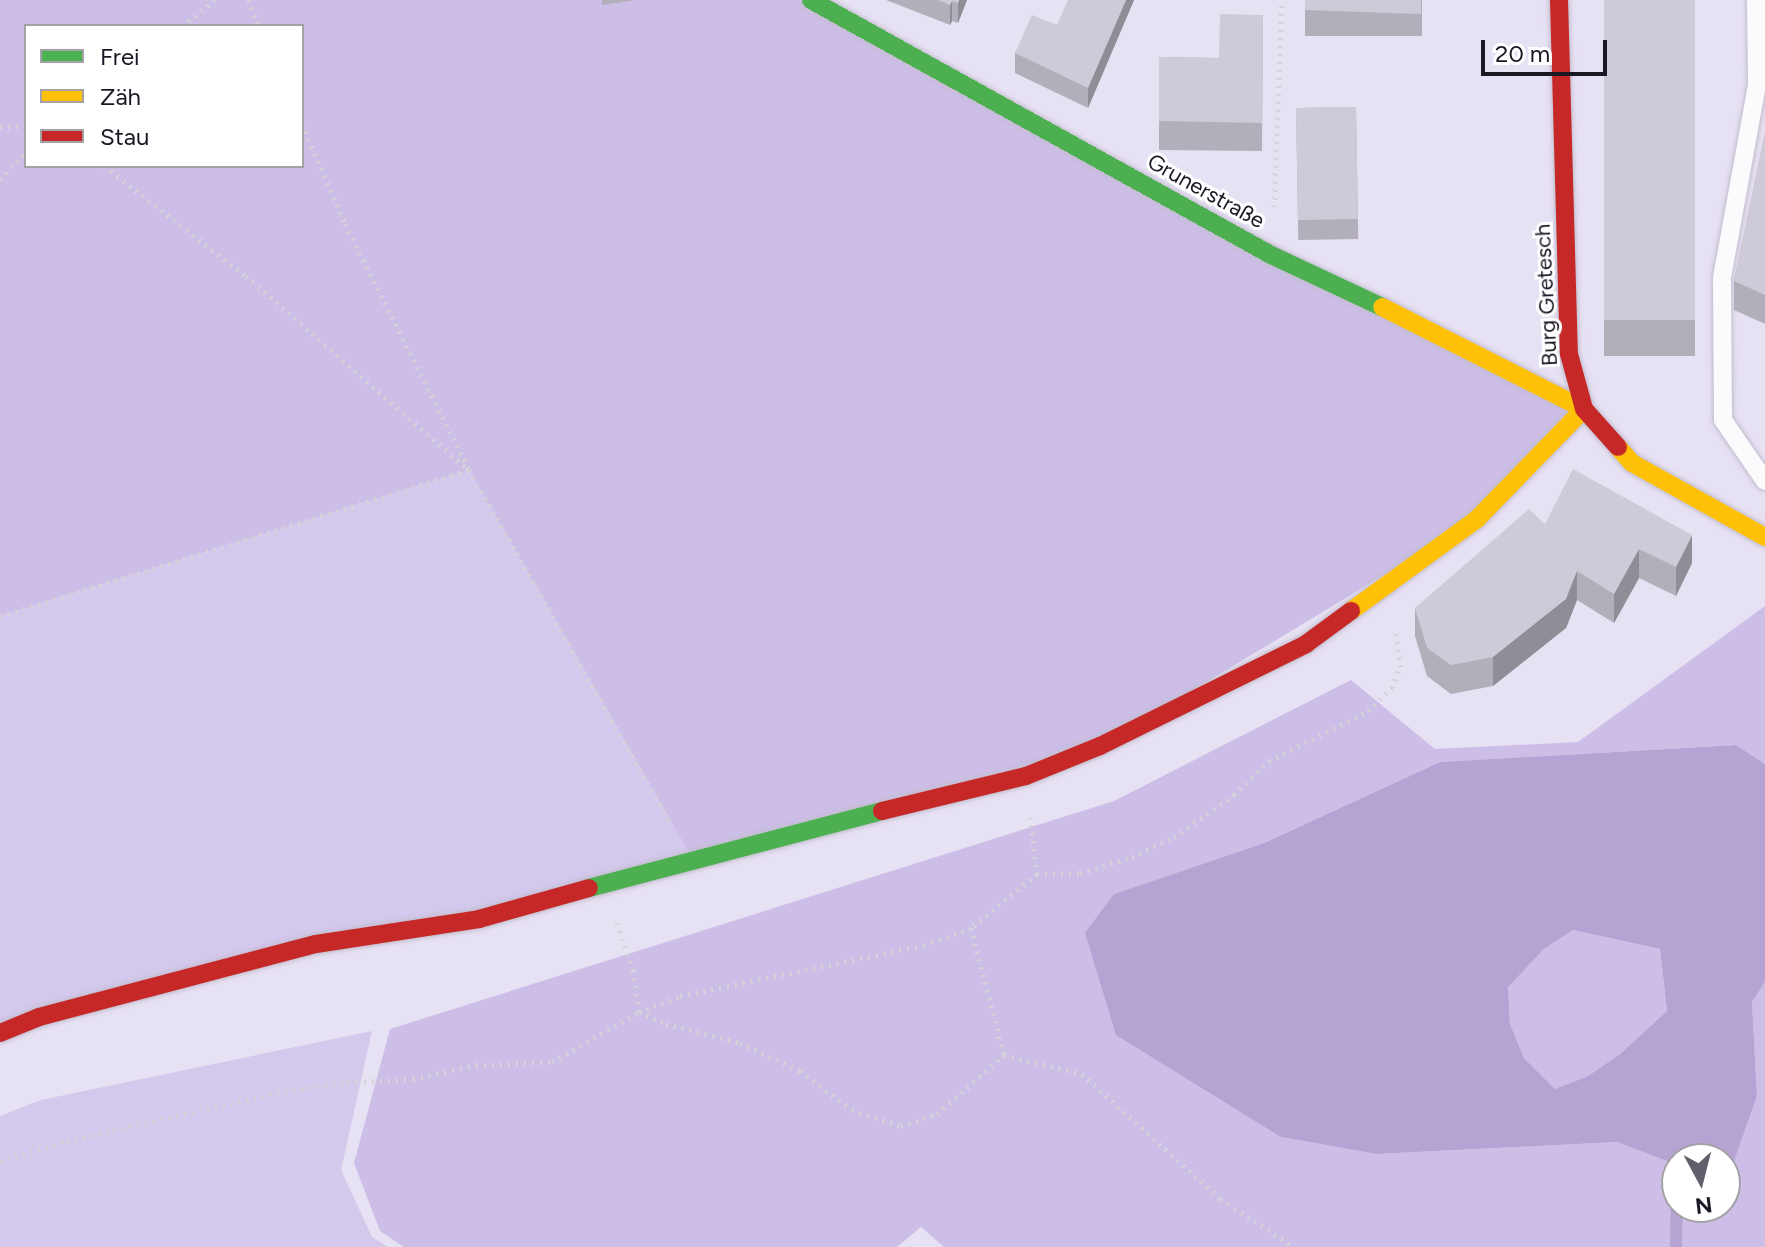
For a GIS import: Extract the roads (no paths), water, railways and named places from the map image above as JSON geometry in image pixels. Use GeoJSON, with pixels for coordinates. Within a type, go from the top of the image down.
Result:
{"type":"FeatureCollection","features":[{"type":"Feature","properties":{"kind":"street","name":"Grunerstraße"},"geometry":{"type":"LineString","coordinates":[[811,0],[1271,255],[1418,324],[1584,409]]}},
{"type":"Feature","properties":{"kind":"street","name":"Burg Gretesch"},"geometry":{"type":"LineString","coordinates":[[1559,0],[1569,354],[1584,409],[1632,463],[1765,537]]}},
{"type":"Feature","properties":{"kind":"street"},"geometry":{"type":"LineString","coordinates":[[0,1033],[39,1017],[316,944],[479,919],[692,858],[1026,776],[1100,746],[1306,644],[1477,519],[1584,409]]}},
{"type":"Feature","properties":{"kind":"lane"},"geometry":{"type":"LineString","coordinates":[[1756,0],[1757,85],[1722,278],[1723,420],[1765,481]]}},
{"type":"Feature","properties":{"kind":"waterway"},"geometry":{"type":"LineString","coordinates":[[1676,1223],[1676,1247]]}}]}
